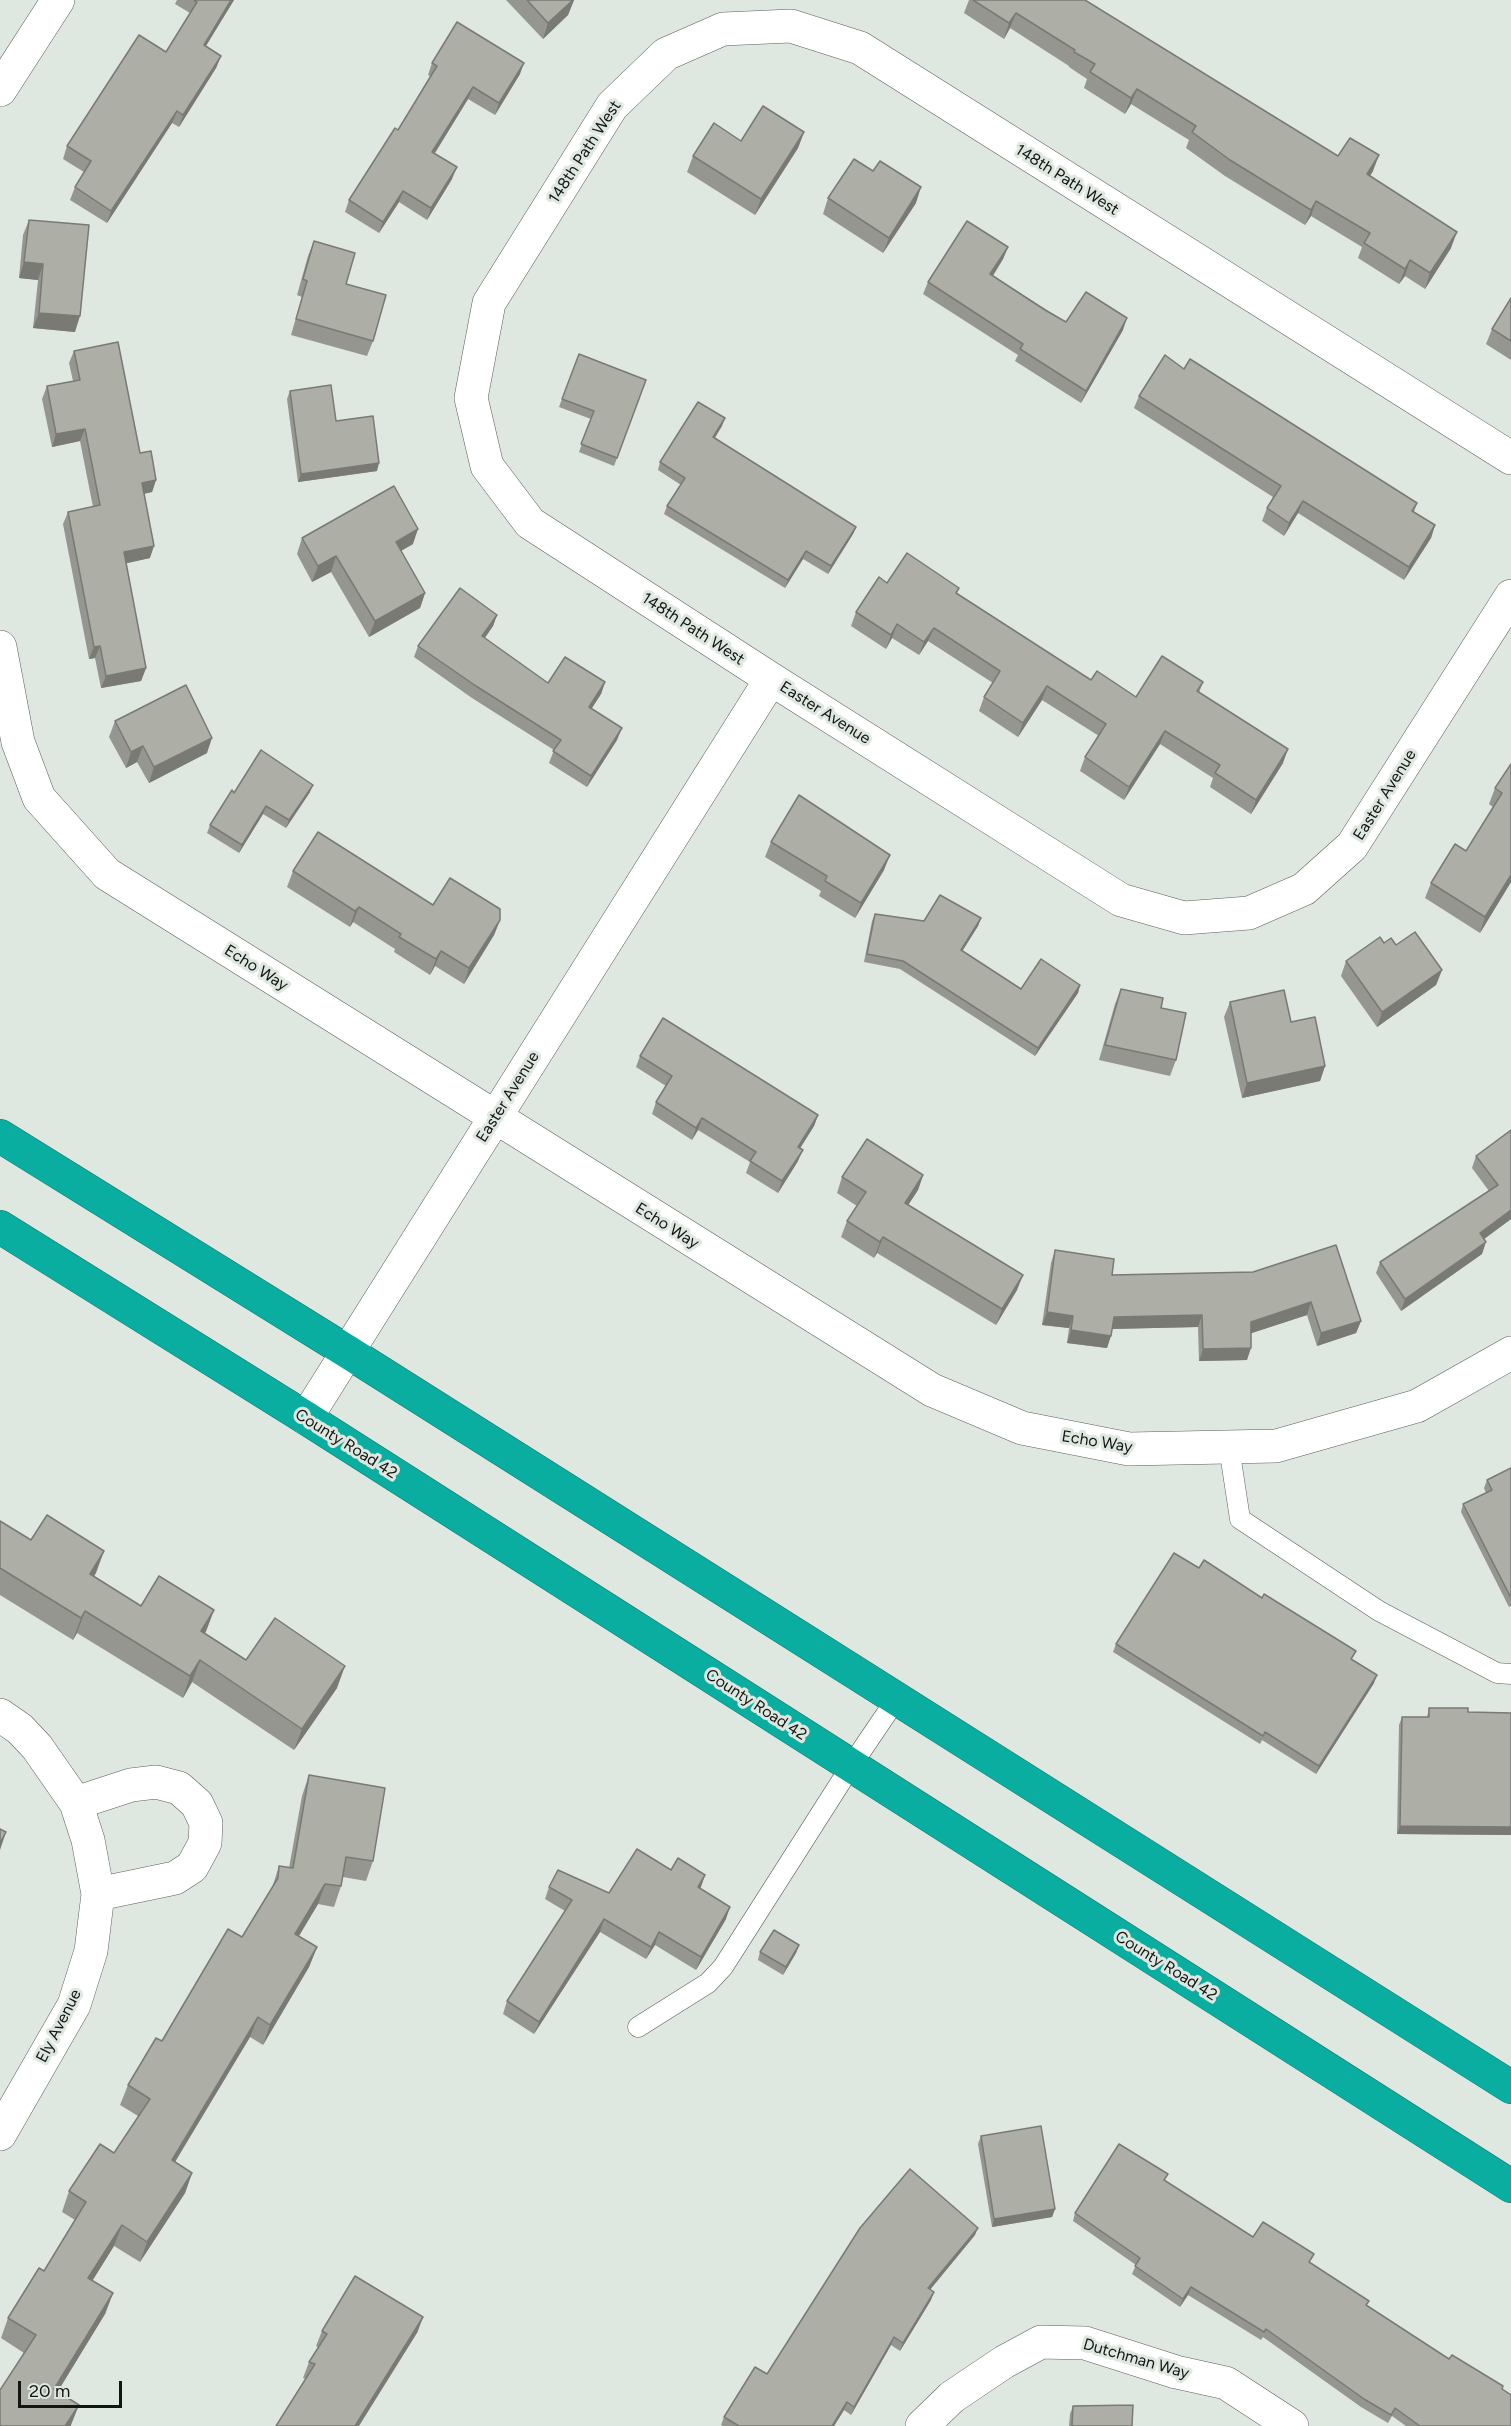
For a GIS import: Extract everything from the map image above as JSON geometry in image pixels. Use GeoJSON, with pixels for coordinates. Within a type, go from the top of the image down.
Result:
{"type":"FeatureCollection","features":[{"type":"Feature","properties":{"kind":"highway"},"geometry":{"type":"LineString","coordinates":[[0,1136],[348,1352],[1511,2087]]}},
{"type":"Feature","properties":{"kind":"highway","name":"County Road 42"},"geometry":{"type":"LineString","coordinates":[[0,1227],[306,1418],[1511,2186]]}},
{"type":"Feature","properties":{"kind":"street"},"geometry":{"type":"LineString","coordinates":[[0,90],[58,0]]}},
{"type":"Feature","properties":{"kind":"street","name":"148th Path West"},"geometry":{"type":"LineString","coordinates":[[771,679],[530,523],[487,466],[471,398],[489,303],[612,106],[666,54],[723,29],[791,26],[860,48],[1511,458]]}},
{"type":"Feature","properties":{"kind":"street","name":"Easter Avenue"},"geometry":{"type":"LineString","coordinates":[[306,1418],[771,679],[1121,900],[1184,918],[1249,913],[1304,889],[1352,846],[1511,596]]}},
{"type":"Feature","properties":{"kind":"street","name":"Echo Way"},"geometry":{"type":"LineString","coordinates":[[0,647],[4,687],[18,742],[39,798],[107,874],[932,1390],[1022,1428],[1129,1449],[1276,1446],[1418,1406],[1511,1353]]}},
{"type":"Feature","properties":{"kind":"street","name":"Ely Avenue"},"geometry":{"type":"LineString","coordinates":[[0,1715],[20,1729],[35,1744],[76,1803],[88,1840],[98,1894],[91,1951],[74,2005],[0,2134]]}},
{"type":"Feature","properties":{"kind":"street"},"geometry":{"type":"LineString","coordinates":[[76,1803],[132,1785],[156,1782],[179,1788],[197,1804],[207,1823],[205,1843],[192,1866],[175,1878],[98,1894]]}},
{"type":"Feature","properties":{"kind":"street","name":"Dutchman Way"},"geometry":{"type":"LineString","coordinates":[[922,2426],[952,2397],[1004,2362],[1041,2342],[1085,2343],[1176,2372],[1226,2383],[1292,2426]]}},
{"type":"Feature","properties":{"kind":"lane"},"geometry":{"type":"LineString","coordinates":[[1229,1447],[1240,1519],[1379,1611],[1497,1673],[1511,1674]]}},
{"type":"Feature","properties":{"kind":"lane"},"geometry":{"type":"LineString","coordinates":[[638,2027],[708,1983],[723,1967],[897,1698]]}},
{"type":"Feature","properties":{"kind":"building"},"geometry":{"type":"Polygon","coordinates":[[[194,0],[231,0],[204,45],[221,56],[183,115],[177,111],[111,211],[75,187],[91,161],[67,146],[139,35],[166,52],[197,2],[194,0]]]}},
{"type":"Feature","properties":{"kind":"building"},"geometry":{"type":"Polygon","coordinates":[[[527,0],[573,0],[548,23],[527,0]]]}},
{"type":"Feature","properties":{"kind":"building"},"geometry":{"type":"Polygon","coordinates":[[[973,0],[1085,0],[1338,156],[1350,138],[1379,155],[1367,174],[1457,232],[1430,273],[1410,260],[1405,269],[1364,243],[1370,233],[1316,201],[1311,210],[1230,160],[1192,132],[1196,126],[1137,89],[1131,98],[1090,72],[1095,64],[1016,13],[1009,23],[973,0]]]}},
{"type":"Feature","properties":{"kind":"building"},"geometry":{"type":"Polygon","coordinates":[[[457,22],[524,63],[499,103],[473,87],[432,152],[457,167],[431,208],[403,191],[383,222],[349,200],[395,128],[398,130],[437,66],[432,63],[457,22]]]}},
{"type":"Feature","properties":{"kind":"building"},"geometry":{"type":"Polygon","coordinates":[[[763,106],[804,132],[761,199],[693,156],[714,123],[741,141],[763,106]]]}},
{"type":"Feature","properties":{"kind":"building"},"geometry":{"type":"Polygon","coordinates":[[[854,159],[873,171],[880,161],[921,187],[889,238],[828,198],[854,159]]]}},
{"type":"Feature","properties":{"kind":"building"},"geometry":{"type":"Polygon","coordinates":[[[29,220],[89,225],[80,316],[39,313],[43,264],[24,262],[29,220]]]}},
{"type":"Feature","properties":{"kind":"building"},"geometry":{"type":"Polygon","coordinates":[[[967,221],[1008,247],[990,274],[1045,310],[1066,322],[1086,292],[1127,318],[1086,391],[1020,349],[1023,344],[928,282],[967,221]]]}},
{"type":"Feature","properties":{"kind":"building"},"geometry":{"type":"Polygon","coordinates":[[[314,241],[355,253],[346,284],[386,295],[373,341],[296,319],[307,281],[303,279],[314,241]]]}},
{"type":"Feature","properties":{"kind":"building"},"geometry":{"type":"Polygon","coordinates":[[[1511,298],[1511,341],[1492,329],[1511,298]]]}},
{"type":"Feature","properties":{"kind":"building"},"geometry":{"type":"Polygon","coordinates":[[[118,342],[140,453],[151,451],[156,480],[142,483],[154,546],[124,552],[146,668],[106,676],[100,646],[94,647],[68,512],[100,505],[85,429],[56,434],[47,386],[80,380],[74,351],[118,342]]]}},
{"type":"Feature","properties":{"kind":"building"},"geometry":{"type":"Polygon","coordinates":[[[579,354],[646,380],[617,458],[581,444],[594,411],[562,399],[579,354]]]}},
{"type":"Feature","properties":{"kind":"building"},"geometry":{"type":"Polygon","coordinates":[[[1165,355],[1184,369],[1190,359],[1417,503],[1412,511],[1435,525],[1409,567],[1303,501],[1289,523],[1267,508],[1281,486],[1139,396],[1165,355]]]}},
{"type":"Feature","properties":{"kind":"building"},"geometry":{"type":"Polygon","coordinates":[[[331,385],[336,421],[373,416],[379,463],[301,474],[290,391],[331,385]]]}},
{"type":"Feature","properties":{"kind":"building"},"geometry":{"type":"Polygon","coordinates":[[[698,402],[725,418],[713,437],[856,527],[831,566],[806,551],[788,580],[667,506],[685,478],[660,462],[698,402]]]}},
{"type":"Feature","properties":{"kind":"building"},"geometry":{"type":"Polygon","coordinates":[[[394,486],[418,529],[396,542],[425,593],[375,621],[336,556],[318,566],[302,538],[394,486]]]}},
{"type":"Feature","properties":{"kind":"building"},"geometry":{"type":"Polygon","coordinates":[[[907,553],[959,588],[956,593],[1091,680],[1097,671],[1136,697],[1162,656],[1203,682],[1197,691],[1288,749],[1256,800],[1215,773],[1220,765],[1165,731],[1129,787],[1085,757],[1106,724],[1047,686],[1023,723],[984,697],[1000,671],[934,628],[924,642],[897,624],[891,635],[856,612],[879,577],[887,583],[907,553]]]}},
{"type":"Feature","properties":{"kind":"building"},"geometry":{"type":"Polygon","coordinates":[[[460,588],[497,615],[482,636],[548,683],[565,657],[605,682],[589,707],[622,728],[591,776],[553,751],[561,740],[418,646],[460,588]]]}},
{"type":"Feature","properties":{"kind":"building"},"geometry":{"type":"Polygon","coordinates":[[[186,685],[212,738],[154,767],[143,746],[131,752],[115,721],[186,685]]]}},
{"type":"Feature","properties":{"kind":"building"},"geometry":{"type":"Polygon","coordinates":[[[261,750],[313,785],[289,820],[266,806],[242,845],[210,825],[232,790],[234,793],[261,750]]]}},
{"type":"Feature","properties":{"kind":"building"},"geometry":{"type":"Polygon","coordinates":[[[1511,764],[1511,875],[1485,917],[1431,883],[1455,844],[1466,851],[1502,793],[1495,788],[1511,764]]]}},
{"type":"Feature","properties":{"kind":"building"},"geometry":{"type":"Polygon","coordinates":[[[799,795],[890,855],[861,903],[825,881],[827,876],[771,842],[799,795]]]}},
{"type":"Feature","properties":{"kind":"building"},"geometry":{"type":"Polygon","coordinates":[[[318,832],[433,905],[450,878],[500,909],[500,920],[469,968],[441,951],[436,959],[399,937],[401,934],[359,907],[355,911],[293,871],[318,832]]]}},
{"type":"Feature","properties":{"kind":"building"},"geometry":{"type":"Polygon","coordinates":[[[940,895],[981,918],[961,950],[1021,989],[1041,959],[1080,985],[1038,1048],[903,961],[867,954],[875,914],[924,921],[940,895]]]}},
{"type":"Feature","properties":{"kind":"building"},"geometry":{"type":"Polygon","coordinates":[[[1415,932],[1442,970],[1382,1012],[1346,961],[1380,937],[1384,943],[1391,938],[1396,945],[1415,932]]]}},
{"type":"Feature","properties":{"kind":"building"},"geometry":{"type":"Polygon","coordinates":[[[1121,989],[1163,998],[1161,1008],[1186,1013],[1176,1060],[1105,1045],[1121,989]]]}},
{"type":"Feature","properties":{"kind":"building"},"geometry":{"type":"Polygon","coordinates":[[[1284,990],[1291,1022],[1315,1017],[1325,1066],[1247,1083],[1230,1002],[1284,990]]]}},
{"type":"Feature","properties":{"kind":"building"},"geometry":{"type":"Polygon","coordinates":[[[663,1018],[818,1115],[798,1147],[803,1150],[782,1181],[750,1161],[756,1152],[702,1118],[696,1128],[656,1102],[672,1076],[640,1056],[663,1018]]]}},
{"type":"Feature","properties":{"kind":"building"},"geometry":{"type":"Polygon","coordinates":[[[1511,1130],[1511,1210],[1480,1233],[1486,1242],[1405,1299],[1380,1262],[1498,1185],[1476,1156],[1511,1130]]]}},
{"type":"Feature","properties":{"kind":"building"},"geometry":{"type":"Polygon","coordinates":[[[867,1139],[923,1175],[905,1203],[1023,1275],[1002,1309],[883,1237],[880,1242],[847,1221],[866,1192],[842,1177],[867,1139]]]}},
{"type":"Feature","properties":{"kind":"building"},"geometry":{"type":"Polygon","coordinates":[[[1336,1245],[1361,1321],[1321,1333],[1311,1302],[1251,1322],[1251,1348],[1203,1349],[1202,1315],[1114,1317],[1111,1336],[1071,1330],[1073,1316],[1047,1312],[1055,1250],[1114,1259],[1112,1275],[1253,1272],[1336,1245]]]}},
{"type":"Feature","properties":{"kind":"building"},"geometry":{"type":"Polygon","coordinates":[[[1511,1468],[1511,1598],[1463,1504],[1492,1490],[1487,1480],[1511,1468]]]}},
{"type":"Feature","properties":{"kind":"building"},"geometry":{"type":"Polygon","coordinates":[[[47,1515],[104,1551],[90,1574],[141,1606],[159,1576],[214,1610],[201,1631],[246,1660],[275,1618],[345,1666],[302,1729],[200,1660],[190,1676],[85,1611],[81,1618],[0,1568],[0,1521],[31,1540],[47,1515]]]}},
{"type":"Feature","properties":{"kind":"building"},"geometry":{"type":"Polygon","coordinates":[[[1174,1553],[1199,1568],[1204,1560],[1262,1598],[1264,1594],[1356,1651],[1351,1659],[1377,1675],[1319,1766],[1265,1732],[1263,1736],[1116,1644],[1174,1553]]]}},
{"type":"Feature","properties":{"kind":"building"},"geometry":{"type":"Polygon","coordinates":[[[1429,1708],[1468,1708],[1468,1712],[1511,1713],[1511,1827],[1400,1826],[1402,1717],[1429,1717],[1429,1708]]]}},
{"type":"Feature","properties":{"kind":"building"},"geometry":{"type":"Polygon","coordinates":[[[309,1775],[385,1788],[373,1861],[346,1857],[341,1886],[325,1884],[295,1934],[317,1947],[270,2025],[258,2017],[172,2160],[192,2173],[147,2242],[122,2225],[88,2278],[113,2293],[54,2389],[79,2405],[65,2426],[0,2426],[0,2390],[36,2335],[8,2318],[39,2268],[44,2271],[86,2202],[69,2191],[100,2144],[114,2153],[150,2099],[128,2085],[156,2038],[162,2041],[228,1929],[242,1937],[278,1878],[279,1866],[293,1868],[309,1775]]]}},
{"type":"Feature","properties":{"kind":"building"},"geometry":{"type":"Polygon","coordinates":[[[0,1829],[6,1832],[0,1843],[0,1829]]]}},
{"type":"Feature","properties":{"kind":"building"},"geometry":{"type":"Polygon","coordinates":[[[637,1849],[671,1870],[678,1858],[705,1875],[698,1887],[730,1907],[701,1957],[659,1932],[651,1947],[604,1919],[539,2022],[507,2001],[572,1900],[549,1887],[558,1870],[609,1893],[637,1849]]]}},
{"type":"Feature","properties":{"kind":"building"},"geometry":{"type":"Polygon","coordinates":[[[774,1930],[799,1945],[786,1967],[760,1952],[774,1930]]]}},
{"type":"Feature","properties":{"kind":"building"},"geometry":{"type":"Polygon","coordinates":[[[1041,2126],[1055,2209],[994,2219],[981,2136],[1041,2126]]]}},
{"type":"Feature","properties":{"kind":"building"},"geometry":{"type":"Polygon","coordinates":[[[1119,2144],[1168,2174],[1164,2180],[1253,2237],[1263,2222],[1314,2254],[1309,2262],[1369,2301],[1366,2305],[1449,2359],[1452,2355],[1503,2386],[1502,2389],[1511,2395],[1511,2426],[1420,2426],[1395,2408],[1391,2415],[1364,2399],[1266,2329],[1264,2332],[1191,2287],[1183,2299],[1135,2266],[1140,2258],[1075,2213],[1119,2144]]]}},
{"type":"Feature","properties":{"kind":"building"},"geometry":{"type":"Polygon","coordinates":[[[910,2169],[978,2228],[928,2288],[934,2292],[903,2343],[894,2337],[854,2407],[847,2402],[832,2426],[739,2426],[724,2417],[755,2367],[767,2374],[860,2228],[910,2169]]]}},
{"type":"Feature","properties":{"kind":"building"},"geometry":{"type":"Polygon","coordinates":[[[355,2276],[423,2317],[355,2426],[276,2426],[315,2364],[309,2362],[327,2334],[322,2331],[355,2276]]]}},
{"type":"Feature","properties":{"kind":"building"},"geometry":{"type":"Polygon","coordinates":[[[1133,2405],[1132,2426],[1072,2426],[1073,2406],[1133,2405]]]}}]}
